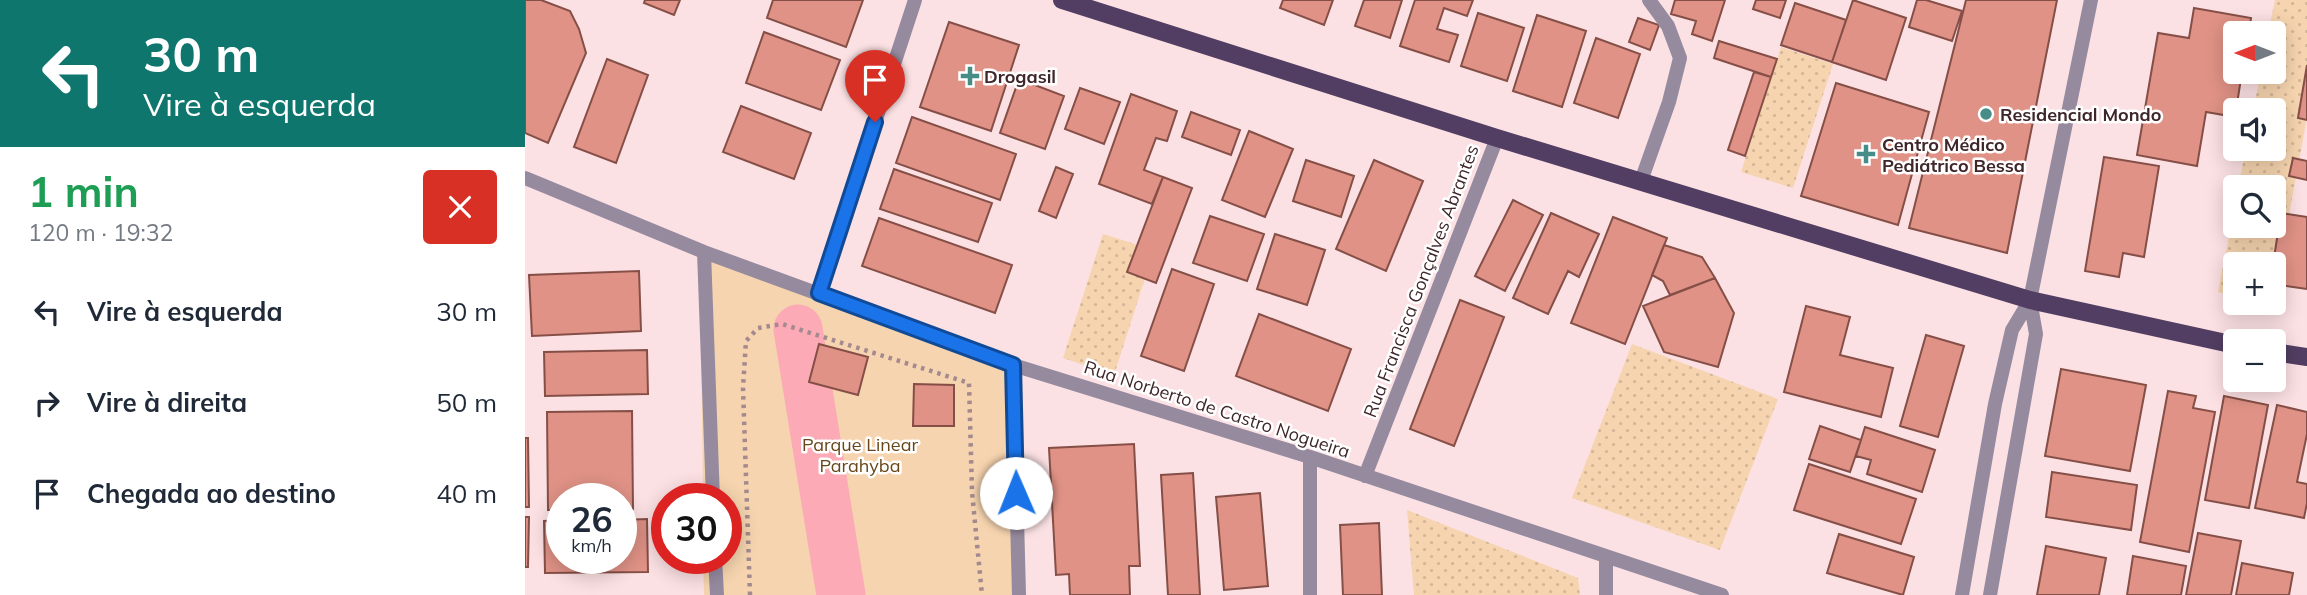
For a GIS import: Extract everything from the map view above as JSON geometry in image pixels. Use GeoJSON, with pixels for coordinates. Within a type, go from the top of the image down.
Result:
{"type":"FeatureCollection","features":[{"type":"Feature","properties":{"kind":"main road"},"geometry":{"type":"LineString","coordinates":[[1062,0],[1497,138],[2030,300],[2223,342]]}},
{"type":"Feature","properties":{"kind":"main road"},"geometry":{"type":"LineString","coordinates":[[2286,354],[2307,357]]}},
{"type":"Feature","properties":{"kind":"street"},"geometry":{"type":"LineString","coordinates":[[819,293],[915,0]]}},
{"type":"Feature","properties":{"kind":"street"},"geometry":{"type":"LineString","coordinates":[[1641,181],[1669,102],[1680,58],[1668,26],[1649,0]]}},
{"type":"Feature","properties":{"kind":"street"},"geometry":{"type":"LineString","coordinates":[[1962,595],[1995,404],[2012,330],[2030,300],[2091,0]]}},
{"type":"Feature","properties":{"kind":"street","name":"Rua Francisca Gonçalves Abrantes"},"geometry":{"type":"LineString","coordinates":[[1365,476],[1497,138]]}},
{"type":"Feature","properties":{"kind":"street","name":"Rua Norberto de Castro Nogueira"},"geometry":{"type":"LineString","coordinates":[[525,178],[703,252],[1013,365],[1310,457],[1722,595]]}},
{"type":"Feature","properties":{"kind":"street"},"geometry":{"type":"LineString","coordinates":[[703,252],[712,483]]}},
{"type":"Feature","properties":{"kind":"street"},"geometry":{"type":"LineString","coordinates":[[1990,595],[2036,334],[2030,300]]}},
{"type":"Feature","properties":{"kind":"street"},"geometry":{"type":"LineString","coordinates":[[1013,365],[1019,595]]}},
{"type":"Feature","properties":{"kind":"street"},"geometry":{"type":"LineString","coordinates":[[1310,457],[1310,595]]}},
{"type":"Feature","properties":{"kind":"street"},"geometry":{"type":"LineString","coordinates":[[1606,595],[1607,556]]}},
{"type":"Feature","properties":{"kind":"street"},"geometry":{"type":"LineString","coordinates":[[716,574],[717,595]]}},
{"type":"Feature","properties":{"kind":"path"},"geometry":{"type":"LineString","coordinates":[[750,595],[743,388],[745,341],[758,328],[782,324],[969,383],[972,492],[982,595]]}},
{"type":"Feature","properties":{"kind":"green space"},"geometry":{"type":"Polygon","coordinates":[[[2275,0],[2307,0],[2307,117],[2286,231],[2286,175],[2241,175],[2243,161],[2286,161],[2286,98],[2256,98],[2258,84],[2286,84],[2286,21],[2271,21],[2275,0]]]}},
{"type":"Feature","properties":{"kind":"green space"},"geometry":{"type":"Polygon","coordinates":[[[1781,47],[1833,64],[1793,188],[1741,172],[1781,47]]]}},
{"type":"Feature","properties":{"kind":"green space"},"geometry":{"type":"Polygon","coordinates":[[[1103,234],[1154,250],[1114,375],[1063,358],[1103,234]]]}},
{"type":"Feature","properties":{"kind":"green space"},"geometry":{"type":"Polygon","coordinates":[[[2229,238],[2285,238],[2282,252],[2226,252],[2229,238]]]}},
{"type":"Feature","properties":{"kind":"green space","name":"Parque Linear Parahyba"},"geometry":{"type":"Polygon","coordinates":[[[700,248],[1018,362],[1026,595],[704,595],[703,574],[742,574],[742,483],[703,483],[700,248]]]}},
{"type":"Feature","properties":{"kind":"green space"},"geometry":{"type":"Polygon","coordinates":[[[2223,267],[2223,293],[2218,292],[2223,267]]]}},
{"type":"Feature","properties":{"kind":"green space"},"geometry":{"type":"Polygon","coordinates":[[[1632,344],[1778,399],[1720,550],[1572,498],[1632,344]]]}},
{"type":"Feature","properties":{"kind":"green space"},"geometry":{"type":"Polygon","coordinates":[[[1407,510],[1578,578],[1580,595],[1414,595],[1407,510]]]}},
{"type":"Feature","properties":{"kind":"building"},"geometry":{"type":"Polygon","coordinates":[[[525,0],[541,0],[570,11],[586,53],[548,143],[525,133],[525,0]]]}},
{"type":"Feature","properties":{"kind":"building"},"geometry":{"type":"Polygon","coordinates":[[[645,0],[680,0],[674,15],[644,3],[645,0]]]}},
{"type":"Feature","properties":{"kind":"building"},"geometry":{"type":"Polygon","coordinates":[[[773,0],[863,0],[846,47],[767,18],[773,0]]]}},
{"type":"Feature","properties":{"kind":"building"},"geometry":{"type":"Polygon","coordinates":[[[1283,0],[1333,0],[1324,25],[1280,8],[1283,0]]]}},
{"type":"Feature","properties":{"kind":"building"},"geometry":{"type":"Polygon","coordinates":[[[1364,0],[1402,0],[1390,38],[1355,26],[1364,0]]]}},
{"type":"Feature","properties":{"kind":"building"},"geometry":{"type":"Polygon","coordinates":[[[1415,0],[1473,0],[1467,16],[1444,8],[1437,29],[1458,35],[1449,62],[1400,46],[1415,0]]]}},
{"type":"Feature","properties":{"kind":"building"},"geometry":{"type":"Polygon","coordinates":[[[1675,0],[1725,0],[1712,41],[1692,34],[1696,21],[1671,14],[1675,0]]]}},
{"type":"Feature","properties":{"kind":"building"},"geometry":{"type":"Polygon","coordinates":[[[1756,0],[1786,0],[1780,18],[1753,9],[1756,0]]]}},
{"type":"Feature","properties":{"kind":"building"},"geometry":{"type":"Polygon","coordinates":[[[1853,0],[1906,18],[1886,80],[1832,62],[1853,0]]]}},
{"type":"Feature","properties":{"kind":"building"},"geometry":{"type":"Polygon","coordinates":[[[1917,0],[1926,0],[1962,11],[1952,41],[1909,27],[1917,0]]]}},
{"type":"Feature","properties":{"kind":"building","name":"Residencial Mondo"},"geometry":{"type":"Polygon","coordinates":[[[1966,0],[2057,0],[2007,253],[1909,228],[1966,0]]]}},
{"type":"Feature","properties":{"kind":"building"},"geometry":{"type":"Polygon","coordinates":[[[1795,3],[1846,20],[1832,62],[1781,45],[1795,3]]]}},
{"type":"Feature","properties":{"kind":"building"},"geometry":{"type":"Polygon","coordinates":[[[2194,8],[2251,18],[2251,21],[2223,21],[2223,84],[2240,84],[2238,98],[2223,98],[2223,115],[2206,112],[2197,166],[2137,155],[2158,33],[2189,38],[2194,8]]]}},
{"type":"Feature","properties":{"kind":"building"},"geometry":{"type":"Polygon","coordinates":[[[1478,13],[1524,28],[1507,81],[1461,66],[1478,13]]]}},
{"type":"Feature","properties":{"kind":"building"},"geometry":{"type":"Polygon","coordinates":[[[1537,15],[1586,31],[1562,107],[1513,91],[1537,15]]]}},
{"type":"Feature","properties":{"kind":"building"},"geometry":{"type":"Polygon","coordinates":[[[1638,18],[1659,25],[1650,50],[1629,42],[1638,18]]]}},
{"type":"Feature","properties":{"kind":"building","name":"Drogasil"},"geometry":{"type":"Polygon","coordinates":[[[949,22],[1019,45],[991,131],[920,107],[949,22]]]}},
{"type":"Feature","properties":{"kind":"building"},"geometry":{"type":"Polygon","coordinates":[[[764,32],[840,60],[821,110],[746,83],[764,32]]]}},
{"type":"Feature","properties":{"kind":"building"},"geometry":{"type":"Polygon","coordinates":[[[1596,38],[1640,54],[1618,118],[1574,103],[1596,38]]]}},
{"type":"Feature","properties":{"kind":"building"},"geometry":{"type":"Polygon","coordinates":[[[1719,41],[1777,59],[1771,77],[1714,58],[1719,41]]]}},
{"type":"Feature","properties":{"kind":"building"},"geometry":{"type":"Polygon","coordinates":[[[607,59],[648,75],[616,163],[574,147],[607,59]]]}},
{"type":"Feature","properties":{"kind":"building"},"geometry":{"type":"Polygon","coordinates":[[[2307,65],[2307,120],[2298,118],[2307,65]]]}},
{"type":"Feature","properties":{"kind":"building"},"geometry":{"type":"Polygon","coordinates":[[[1754,72],[1771,77],[1745,156],[1728,150],[1754,72]]]}},
{"type":"Feature","properties":{"kind":"building"},"geometry":{"type":"Polygon","coordinates":[[[1019,79],[1064,96],[1045,149],[1000,133],[1019,79]]]}},
{"type":"Feature","properties":{"kind":"building","name":"Centro Médico Pediátrico Bessa"},"geometry":{"type":"Polygon","coordinates":[[[1836,83],[1929,112],[1898,225],[1801,196],[1836,83]]]}},
{"type":"Feature","properties":{"kind":"building"},"geometry":{"type":"Polygon","coordinates":[[[1080,88],[1120,102],[1104,144],[1065,129],[1080,88]]]}},
{"type":"Feature","properties":{"kind":"building"},"geometry":{"type":"Polygon","coordinates":[[[1131,94],[1177,111],[1167,141],[1156,138],[1144,170],[1163,177],[1152,204],[1099,184],[1131,94]]]}},
{"type":"Feature","properties":{"kind":"building"},"geometry":{"type":"Polygon","coordinates":[[[741,106],[811,133],[794,179],[723,152],[741,106]]]}},
{"type":"Feature","properties":{"kind":"building"},"geometry":{"type":"Polygon","coordinates":[[[1191,112],[1240,130],[1231,155],[1182,137],[1191,112]]]}},
{"type":"Feature","properties":{"kind":"building"},"geometry":{"type":"Polygon","coordinates":[[[912,117],[1016,154],[1000,200],[896,163],[912,117]]]}},
{"type":"Feature","properties":{"kind":"building"},"geometry":{"type":"Polygon","coordinates":[[[1249,131],[1293,149],[1265,217],[1222,200],[1249,131]]]}},
{"type":"Feature","properties":{"kind":"building"},"geometry":{"type":"Polygon","coordinates":[[[2104,157],[2159,166],[2144,257],[2123,253],[2119,277],[2085,271],[2104,157]]]}},
{"type":"Feature","properties":{"kind":"building"},"geometry":{"type":"Polygon","coordinates":[[[2293,158],[2307,161],[2307,180],[2289,176],[2293,158]]]}},
{"type":"Feature","properties":{"kind":"building"},"geometry":{"type":"Polygon","coordinates":[[[1306,160],[1354,176],[1341,217],[1293,201],[1306,160]]]}},
{"type":"Feature","properties":{"kind":"building"},"geometry":{"type":"Polygon","coordinates":[[[1374,160],[1423,181],[1386,271],[1336,249],[1374,160]]]}},
{"type":"Feature","properties":{"kind":"building"},"geometry":{"type":"Polygon","coordinates":[[[1056,167],[1073,174],[1056,218],[1039,211],[1056,167]]]}},
{"type":"Feature","properties":{"kind":"building"},"geometry":{"type":"Polygon","coordinates":[[[894,169],[992,203],[978,242],[880,209],[894,169]]]}},
{"type":"Feature","properties":{"kind":"building"},"geometry":{"type":"Polygon","coordinates":[[[1163,177],[1192,188],[1156,283],[1127,272],[1163,177]]]}},
{"type":"Feature","properties":{"kind":"building"},"geometry":{"type":"Polygon","coordinates":[[[1513,200],[1543,215],[1505,291],[1475,276],[1513,200]]]}},
{"type":"Feature","properties":{"kind":"building"},"geometry":{"type":"Polygon","coordinates":[[[1551,213],[1599,234],[1579,277],[1568,271],[1548,314],[1513,298],[1551,213]]]}},
{"type":"Feature","properties":{"kind":"building"},"geometry":{"type":"Polygon","coordinates":[[[2286,214],[2307,217],[2307,289],[2286,286],[2286,252],[2275,252],[2277,238],[2286,238],[2286,214]]]}},
{"type":"Feature","properties":{"kind":"building"},"geometry":{"type":"Polygon","coordinates":[[[1210,216],[1264,234],[1247,281],[1193,263],[1210,216]]]}},
{"type":"Feature","properties":{"kind":"building"},"geometry":{"type":"Polygon","coordinates":[[[1613,217],[1667,238],[1625,344],[1571,323],[1613,217]]]}},
{"type":"Feature","properties":{"kind":"building"},"geometry":{"type":"Polygon","coordinates":[[[879,218],[1012,265],[995,313],[862,266],[879,218]]]}},
{"type":"Feature","properties":{"kind":"building"},"geometry":{"type":"Polygon","coordinates":[[[1275,234],[1325,250],[1307,305],[1257,289],[1275,234]]]}},
{"type":"Feature","properties":{"kind":"building"},"geometry":{"type":"Polygon","coordinates":[[[1664,245],[1702,257],[1715,278],[1670,295],[1663,281],[1652,275],[1664,245]]]}},
{"type":"Feature","properties":{"kind":"building"},"geometry":{"type":"Polygon","coordinates":[[[1172,269],[1214,284],[1184,371],[1141,356],[1172,269]]]}},
{"type":"Feature","properties":{"kind":"building"},"geometry":{"type":"Polygon","coordinates":[[[639,271],[641,331],[532,336],[529,275],[639,271]]]}},
{"type":"Feature","properties":{"kind":"building"},"geometry":{"type":"Polygon","coordinates":[[[1715,278],[1734,313],[1718,367],[1664,352],[1643,306],[1715,278]]]}},
{"type":"Feature","properties":{"kind":"building"},"geometry":{"type":"Polygon","coordinates":[[[1460,300],[1504,317],[1454,446],[1410,429],[1460,300]]]}},
{"type":"Feature","properties":{"kind":"building"},"geometry":{"type":"Polygon","coordinates":[[[1806,306],[1850,317],[1840,355],[1893,368],[1881,417],[1784,392],[1806,306]]]}},
{"type":"Feature","properties":{"kind":"building"},"geometry":{"type":"Polygon","coordinates":[[[1259,314],[1351,349],[1328,411],[1236,376],[1259,314]]]}},
{"type":"Feature","properties":{"kind":"building"},"geometry":{"type":"Polygon","coordinates":[[[1926,335],[1964,346],[1938,437],[1900,426],[1926,335]]]}},
{"type":"Feature","properties":{"kind":"building"},"geometry":{"type":"Polygon","coordinates":[[[819,344],[868,357],[858,395],[809,382],[819,344]]]}},
{"type":"Feature","properties":{"kind":"building"},"geometry":{"type":"Polygon","coordinates":[[[647,350],[648,394],[545,396],[544,352],[647,350]]]}},
{"type":"Feature","properties":{"kind":"building"},"geometry":{"type":"Polygon","coordinates":[[[2061,369],[2146,385],[2130,471],[2045,456],[2061,369]]]}},
{"type":"Feature","properties":{"kind":"building"},"geometry":{"type":"Polygon","coordinates":[[[914,384],[954,385],[954,426],[913,426],[914,384]]]}},
{"type":"Feature","properties":{"kind":"building"},"geometry":{"type":"Polygon","coordinates":[[[2168,391],[2196,396],[2193,408],[2215,412],[2189,552],[2140,542],[2168,391]]]}},
{"type":"Feature","properties":{"kind":"building"},"geometry":{"type":"Polygon","coordinates":[[[2224,396],[2268,405],[2249,508],[2205,500],[2224,396]]]}},
{"type":"Feature","properties":{"kind":"building"},"geometry":{"type":"Polygon","coordinates":[[[2277,405],[2307,412],[2307,434],[2297,482],[2307,484],[2304,518],[2255,508],[2277,405]]]}},
{"type":"Feature","properties":{"kind":"building"},"geometry":{"type":"Polygon","coordinates":[[[632,411],[633,483],[548,483],[547,412],[632,411]]]}},
{"type":"Feature","properties":{"kind":"building"},"geometry":{"type":"Polygon","coordinates":[[[1820,426],[1861,440],[1850,472],[1809,459],[1820,426]]]}},
{"type":"Feature","properties":{"kind":"building"},"geometry":{"type":"Polygon","coordinates":[[[1865,427],[1935,450],[1922,492],[1867,474],[1871,460],[1856,456],[1865,427]]]}},
{"type":"Feature","properties":{"kind":"building"},"geometry":{"type":"Polygon","coordinates":[[[525,438],[528,438],[529,507],[525,507],[525,438]]]}},
{"type":"Feature","properties":{"kind":"building"},"geometry":{"type":"Polygon","coordinates":[[[1134,444],[1140,566],[1129,566],[1130,595],[1070,595],[1069,574],[1056,575],[1049,448],[1134,444]]]}},
{"type":"Feature","properties":{"kind":"building"},"geometry":{"type":"Polygon","coordinates":[[[1809,464],[1916,499],[1901,544],[1794,510],[1809,464]]]}},
{"type":"Feature","properties":{"kind":"building"},"geometry":{"type":"Polygon","coordinates":[[[2052,472],[2137,485],[2131,530],[2046,517],[2052,472]]]}},
{"type":"Feature","properties":{"kind":"building"},"geometry":{"type":"Polygon","coordinates":[[[1193,473],[1200,595],[1168,595],[1161,475],[1193,473]]]}},
{"type":"Feature","properties":{"kind":"building"},"geometry":{"type":"Polygon","coordinates":[[[1260,493],[1268,586],[1224,590],[1216,497],[1260,493]]]}},
{"type":"Feature","properties":{"kind":"building"},"geometry":{"type":"Polygon","coordinates":[[[525,517],[529,517],[528,567],[525,567],[525,517]]]}},
{"type":"Feature","properties":{"kind":"building"},"geometry":{"type":"Polygon","coordinates":[[[637,519],[647,519],[648,572],[637,572],[637,519]]]}},
{"type":"Feature","properties":{"kind":"building"},"geometry":{"type":"Polygon","coordinates":[[[546,521],[546,573],[545,573],[546,521]]]}},
{"type":"Feature","properties":{"kind":"building"},"geometry":{"type":"Polygon","coordinates":[[[1379,523],[1382,595],[1343,595],[1340,525],[1379,523]]]}},
{"type":"Feature","properties":{"kind":"building"},"geometry":{"type":"Polygon","coordinates":[[[2198,533],[2241,541],[2231,595],[2186,595],[2198,533]]]}},
{"type":"Feature","properties":{"kind":"building"},"geometry":{"type":"Polygon","coordinates":[[[1839,534],[1914,557],[1903,595],[1827,573],[1839,534]]]}},
{"type":"Feature","properties":{"kind":"building"},"geometry":{"type":"Polygon","coordinates":[[[2046,546],[2106,558],[2099,595],[2037,595],[2046,546]]]}},
{"type":"Feature","properties":{"kind":"building"},"geometry":{"type":"Polygon","coordinates":[[[2133,556],[2186,566],[2181,595],[2127,595],[2133,556]]]}},
{"type":"Feature","properties":{"kind":"building"},"geometry":{"type":"Polygon","coordinates":[[[2242,563],[2293,573],[2289,595],[2236,595],[2242,563]]]}},
{"type":"Feature","properties":{"kind":"waterway"},"geometry":{"type":"LineString","coordinates":[[798,329],[841,595]]}},
{"type":"Feature","properties":{"kind":"place","name":"Drogasil"},"geometry":{"type":"Point","coordinates":[970,76]}},
{"type":"Feature","properties":{"kind":"place","name":"Residencial Mondo"},"geometry":{"type":"Point","coordinates":[1986,114]}},
{"type":"Feature","properties":{"kind":"place","name":"Centro Médico Pediátrico Bessa"},"geometry":{"type":"Point","coordinates":[1866,154]}},
{"type":"Feature","properties":{"kind":"route"},"geometry":{"type":"LineString","coordinates":[[875,122],[819,293],[1013,365],[1016,493]]}}]}
